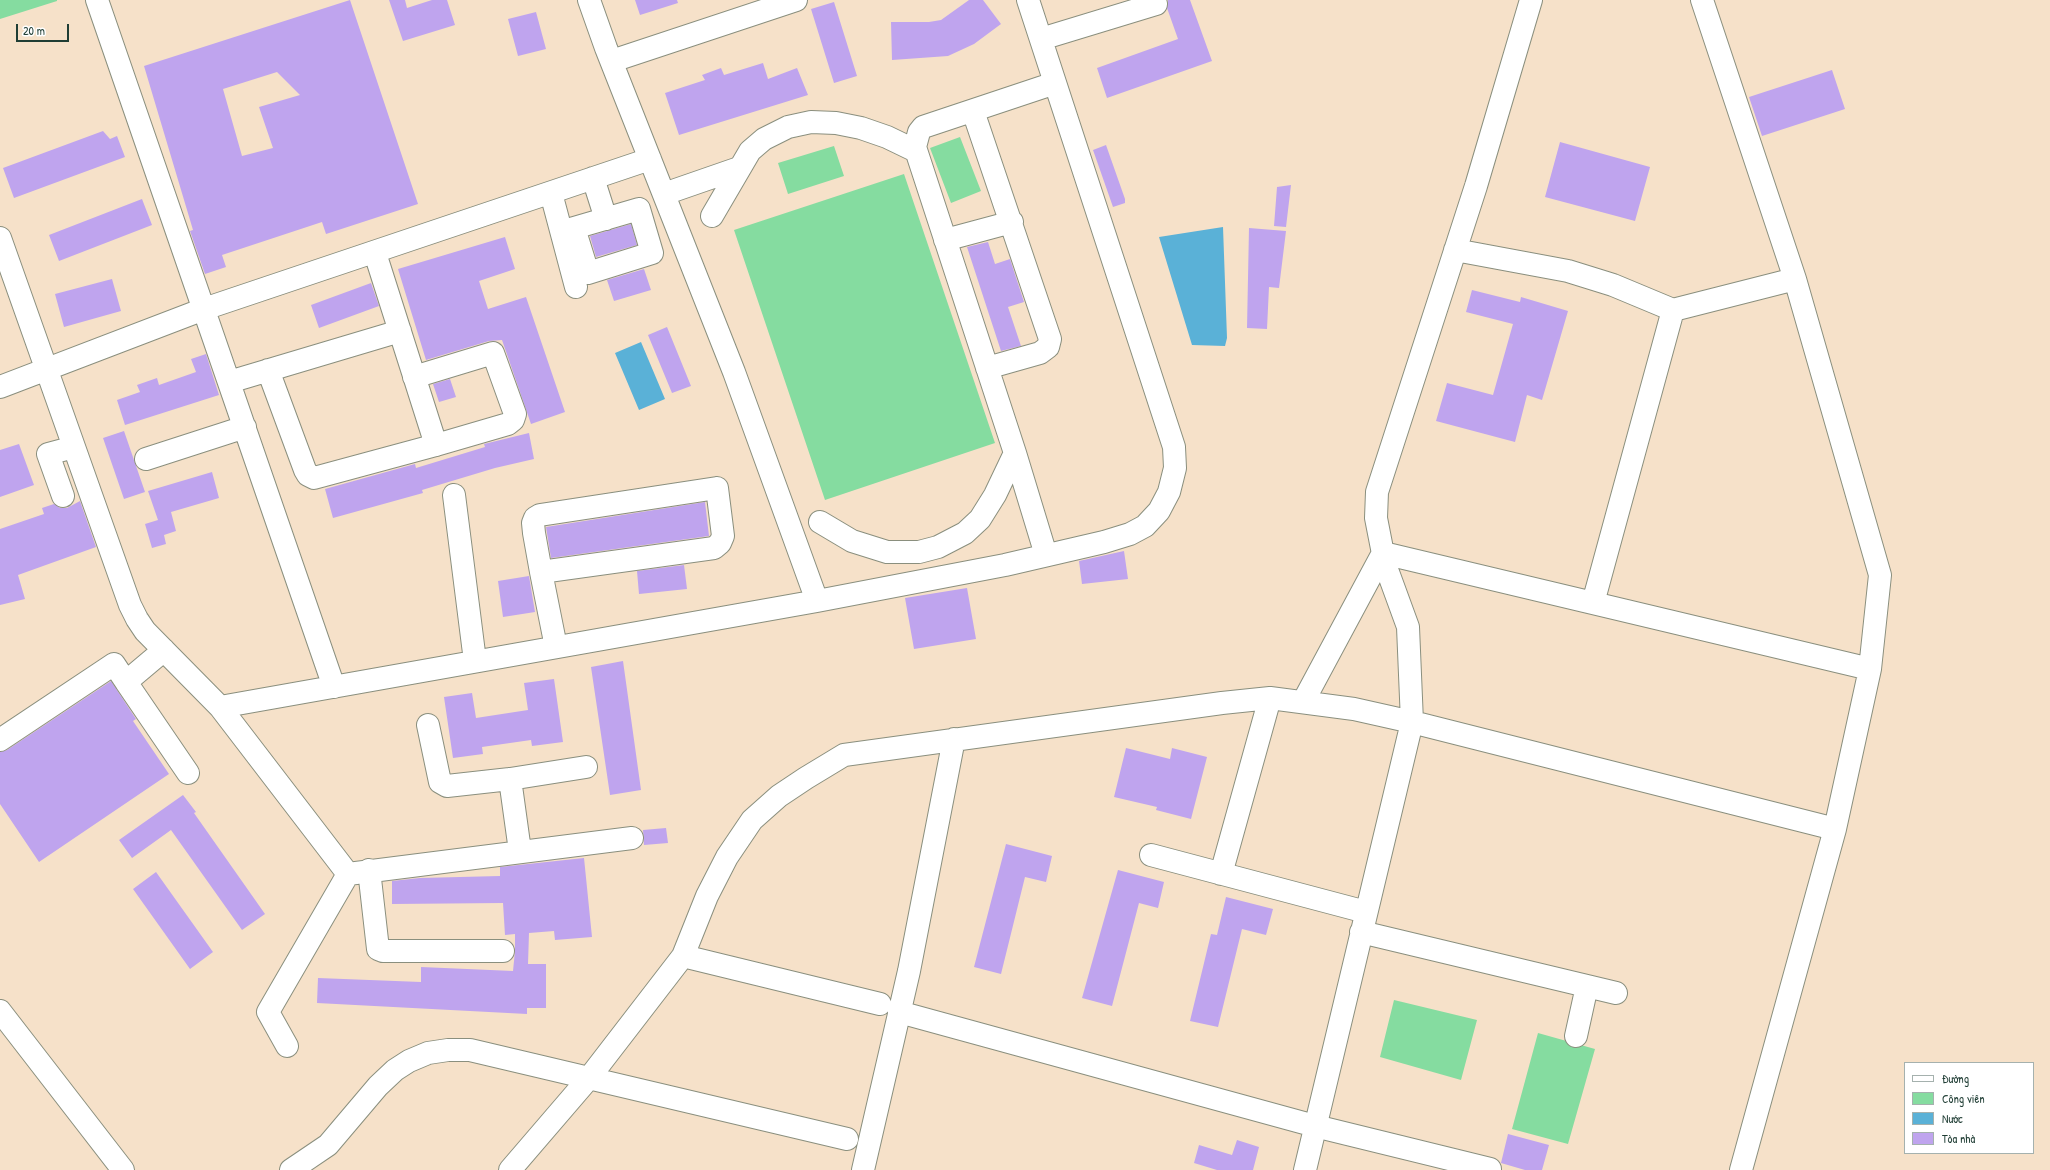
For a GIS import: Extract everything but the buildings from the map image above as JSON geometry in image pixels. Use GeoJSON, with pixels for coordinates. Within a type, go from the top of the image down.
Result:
{"type":"FeatureCollection","features":[{"type":"Feature","properties":{"kind":"street"},"geometry":{"type":"LineString","coordinates":[[97,0],[334,686]]}},
{"type":"Feature","properties":{"kind":"street"},"geometry":{"type":"LineString","coordinates":[[589,0],[734,372],[817,601]]}},
{"type":"Feature","properties":{"kind":"street"},"geometry":{"type":"LineString","coordinates":[[612,61],[796,0]]}},
{"type":"Feature","properties":{"kind":"street"},"geometry":{"type":"LineString","coordinates":[[220,707],[817,601],[1104,542],[1130,534],[1145,526],[1159,511],[1165,498],[1175,468],[1174,447],[1028,0]]}},
{"type":"Feature","properties":{"kind":"street"},"geometry":{"type":"LineString","coordinates":[[1304,1170],[1412,722],[1408,627],[1385,564],[1376,518],[1377,492],[1455,250],[1531,0]]}},
{"type":"Feature","properties":{"kind":"street"},"geometry":{"type":"LineString","coordinates":[[1702,0],[1795,279],[1880,575],[1870,669],[1835,829],[1741,1170]]}},
{"type":"Feature","properties":{"kind":"street"},"geometry":{"type":"LineString","coordinates":[[1041,39],[1156,4]]}},
{"type":"Feature","properties":{"kind":"street"},"geometry":{"type":"LineString","coordinates":[[1046,555],[1015,453],[916,151],[919,132],[923,127],[1055,83]]}},
{"type":"Feature","properties":{"kind":"street"},"geometry":{"type":"LineString","coordinates":[[973,111],[1012,222],[1050,339],[1048,347],[1040,353],[987,368]]}},
{"type":"Feature","properties":{"kind":"street"},"geometry":{"type":"LineString","coordinates":[[712,216],[750,151],[764,139],[788,127],[811,122],[836,123],[861,128],[886,136],[916,151]]}},
{"type":"Feature","properties":{"kind":"street"},"geometry":{"type":"LineString","coordinates":[[0,387],[204,309],[375,253],[650,159]]}},
{"type":"Feature","properties":{"kind":"street"},"geometry":{"type":"LineString","coordinates":[[664,194],[739,168]]}},
{"type":"Feature","properties":{"kind":"street"},"geometry":{"type":"LineString","coordinates":[[593,178],[606,219]]}},
{"type":"Feature","properties":{"kind":"street"},"geometry":{"type":"LineString","coordinates":[[551,193],[576,287]]}},
{"type":"Feature","properties":{"kind":"street"},"geometry":{"type":"LineString","coordinates":[[945,240],[1012,222]]}},
{"type":"Feature","properties":{"kind":"street"},"geometry":{"type":"LineString","coordinates":[[0,238],[130,605],[145,631],[220,707],[358,872],[378,949],[383,951],[504,951]]}},
{"type":"Feature","properties":{"kind":"street"},"geometry":{"type":"LineString","coordinates":[[1455,250],[1568,271],[1613,285],[1673,310],[1795,279]]}},
{"type":"Feature","properties":{"kind":"street"},"geometry":{"type":"LineString","coordinates":[[375,253],[436,445]]}},
{"type":"Feature","properties":{"kind":"street"},"geometry":{"type":"LineString","coordinates":[[1593,603],[1673,310]]}},
{"type":"Feature","properties":{"kind":"street"},"geometry":{"type":"LineString","coordinates":[[229,382],[400,331]]}},
{"type":"Feature","properties":{"kind":"street"},"geometry":{"type":"LineString","coordinates":[[268,370],[305,470],[308,475],[314,478],[436,445],[508,424],[513,420],[515,414],[494,353],[414,376]]}},
{"type":"Feature","properties":{"kind":"street"},"geometry":{"type":"LineString","coordinates":[[146,459],[245,427]]}},
{"type":"Feature","properties":{"kind":"street"},"geometry":{"type":"LineString","coordinates":[[63,496],[41,456],[74,447]]}},
{"type":"Feature","properties":{"kind":"street"},"geometry":{"type":"LineString","coordinates":[[820,522],[852,541],[886,552],[913,552],[938,547],[965,533],[980,519],[995,495],[1015,453]]}},
{"type":"Feature","properties":{"kind":"street"},"geometry":{"type":"LineString","coordinates":[[541,572],[714,548],[720,543],[723,536],[717,488],[540,514],[533,523],[541,572],[556,647]]}},
{"type":"Feature","properties":{"kind":"street"},"geometry":{"type":"LineString","coordinates":[[454,494],[475,661]]}},
{"type":"Feature","properties":{"kind":"street"},"geometry":{"type":"LineString","coordinates":[[1383,553],[1870,669]]}},
{"type":"Feature","properties":{"kind":"street"},"geometry":{"type":"LineString","coordinates":[[1303,702],[1383,553]]}},
{"type":"Feature","properties":{"kind":"street"},"geometry":{"type":"LineString","coordinates":[[126,682],[164,650]]}},
{"type":"Feature","properties":{"kind":"street"},"geometry":{"type":"LineString","coordinates":[[0,740],[114,664],[188,773]]}},
{"type":"Feature","properties":{"kind":"street"},"geometry":{"type":"LineString","coordinates":[[510,1170],[589,1078],[683,956],[703,905],[728,857],[752,820],[780,796],[844,755],[954,739],[1270,698],[1354,709],[1412,722],[1835,829]]}},
{"type":"Feature","properties":{"kind":"street"},"geometry":{"type":"LineString","coordinates":[[1221,874],[1270,698]]}},
{"type":"Feature","properties":{"kind":"street"},"geometry":{"type":"LineString","coordinates":[[428,725],[440,782],[447,786],[510,779],[586,767]]}},
{"type":"Feature","properties":{"kind":"street"},"geometry":{"type":"LineString","coordinates":[[863,1170],[890,1008],[954,739]]}},
{"type":"Feature","properties":{"kind":"street"},"geometry":{"type":"LineString","coordinates":[[510,779],[520,851]]}},
{"type":"Feature","properties":{"kind":"street"},"geometry":{"type":"LineString","coordinates":[[287,1046],[268,1012],[358,872],[632,838]]}},
{"type":"Feature","properties":{"kind":"street"},"geometry":{"type":"LineString","coordinates":[[1151,855],[1221,874],[1364,922],[1616,993]]}},
{"type":"Feature","properties":{"kind":"street"},"geometry":{"type":"LineString","coordinates":[[683,956],[890,1008],[1315,1126],[1490,1169]]}},
{"type":"Feature","properties":{"kind":"street"},"geometry":{"type":"LineString","coordinates":[[1576,1036],[1587,986]]}},
{"type":"Feature","properties":{"kind":"street"},"geometry":{"type":"LineString","coordinates":[[0,1011],[123,1170]]}},
{"type":"Feature","properties":{"kind":"street"},"geometry":{"type":"LineString","coordinates":[[291,1170],[328,1145],[378,1086],[395,1070],[409,1061],[428,1053],[448,1050],[470,1050],[847,1139]]}},
{"type":"Feature","properties":{"kind":"green space"},"geometry":{"type":"Polygon","coordinates":[[[0,0],[57,0],[57,1],[0,19],[0,0]]]}},
{"type":"Feature","properties":{"kind":"green space"},"geometry":{"type":"Polygon","coordinates":[[[960,137],[981,191],[951,203],[930,148],[960,137]]]}},
{"type":"Feature","properties":{"kind":"green space"},"geometry":{"type":"Polygon","coordinates":[[[834,146],[844,176],[788,194],[778,163],[834,146]]]}},
{"type":"Feature","properties":{"kind":"green space"},"geometry":{"type":"Polygon","coordinates":[[[904,174],[995,443],[825,500],[734,230],[904,174]]]}},
{"type":"Feature","properties":{"kind":"green space"},"geometry":{"type":"Polygon","coordinates":[[[1394,1000],[1477,1020],[1461,1080],[1380,1057],[1394,1000]]]}},
{"type":"Feature","properties":{"kind":"green space"},"geometry":{"type":"Polygon","coordinates":[[[1538,1033],[1595,1049],[1568,1144],[1512,1129],[1538,1033]]]}},
{"type":"Feature","properties":{"kind":"water"},"geometry":{"type":"Polygon","coordinates":[[[1223,227],[1227,338],[1225,346],[1192,345],[1159,237],[1223,227]]]}},
{"type":"Feature","properties":{"kind":"water"},"geometry":{"type":"Polygon","coordinates":[[[641,342],[665,399],[639,410],[615,353],[641,342]]]}}]}
